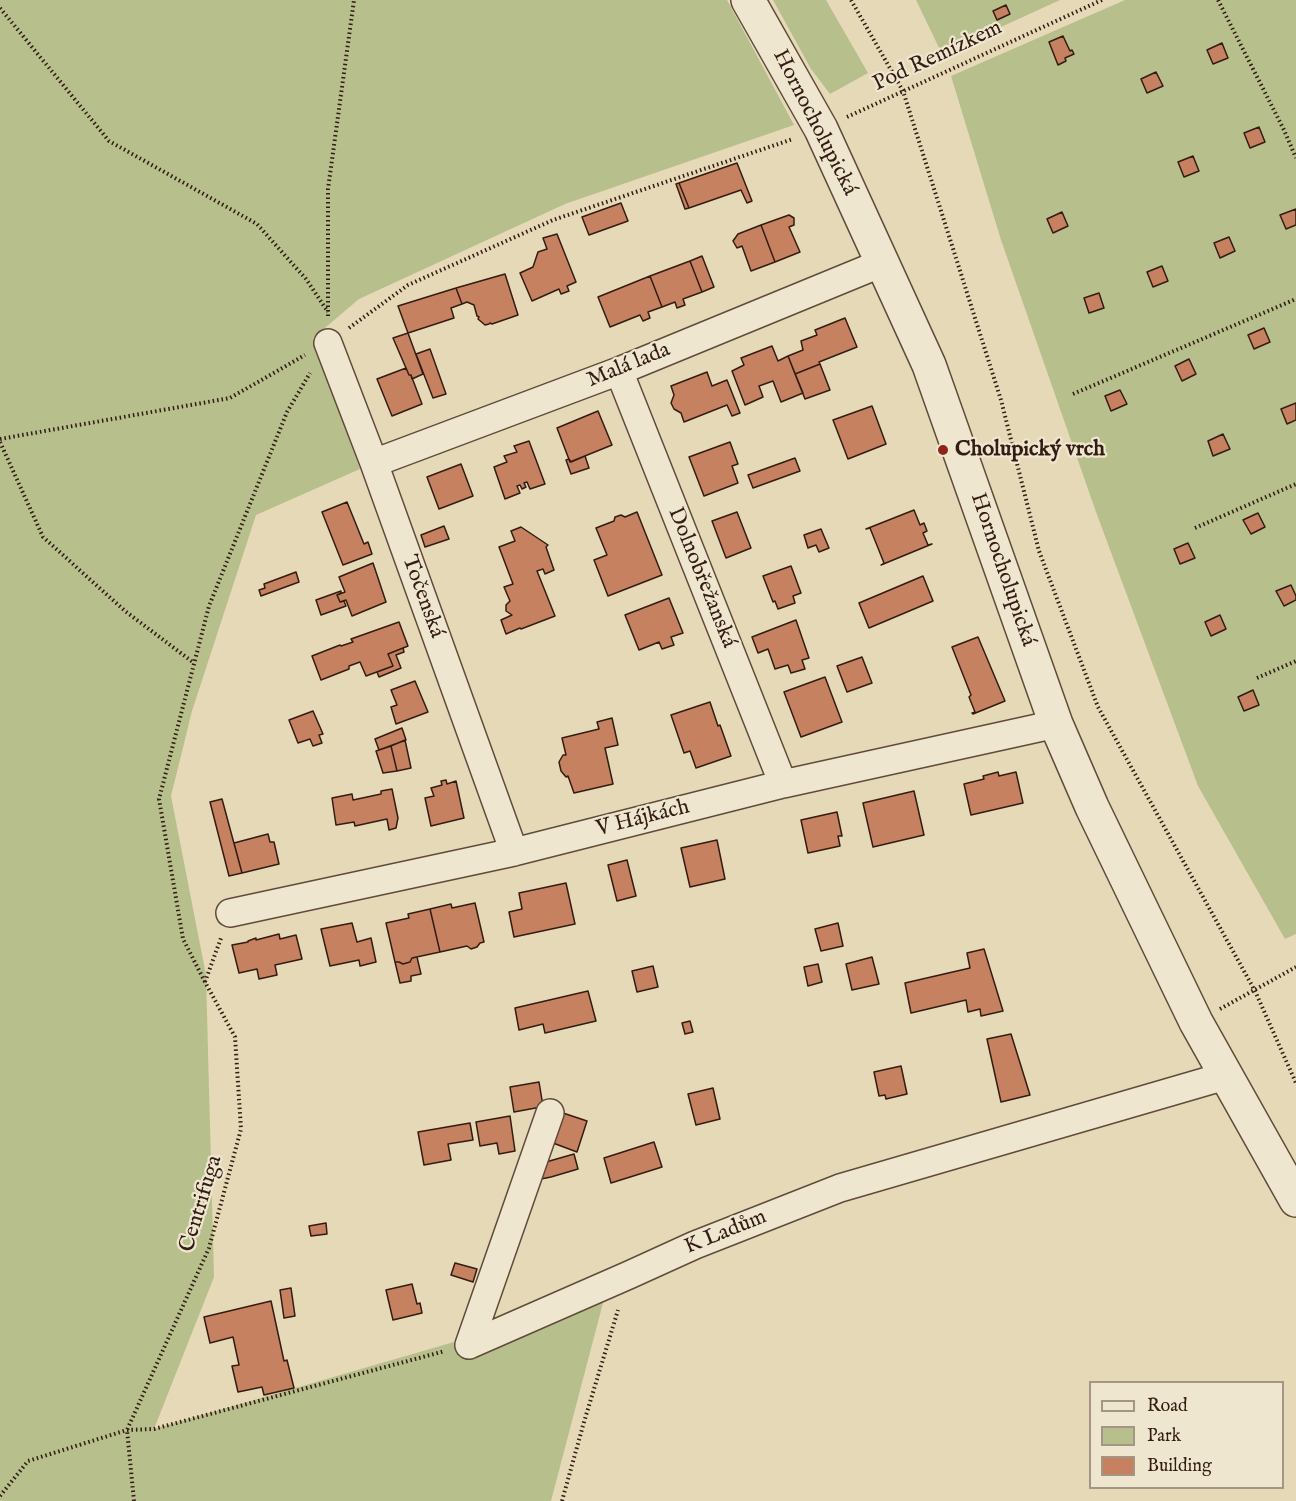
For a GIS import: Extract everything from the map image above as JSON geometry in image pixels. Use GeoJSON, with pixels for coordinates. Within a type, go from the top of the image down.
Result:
{"type":"FeatureCollection","features":[{"type":"Feature","properties":{"kind":"street","name":"Hornocholupická"},"geometry":{"type":"LineString","coordinates":[[748,0],[821,129],[929,365],[1056,724],[1092,807],[1196,1022],[1296,1200]]}},
{"type":"Feature","properties":{"kind":"street","name":"Malá lada"},"geometry":{"type":"LineString","coordinates":[[374,463],[619,371],[882,263]]}},
{"type":"Feature","properties":{"kind":"street","name":"Točenská"},"geometry":{"type":"LineString","coordinates":[[328,343],[374,463],[514,852]]}},
{"type":"Feature","properties":{"kind":"street","name":"Dolnobřežanská"},"geometry":{"type":"LineString","coordinates":[[619,371],[783,784]]}},
{"type":"Feature","properties":{"kind":"street","name":"V Hájkách"},"geometry":{"type":"LineString","coordinates":[[230,913],[514,852],[783,784],[1056,724]]}},
{"type":"Feature","properties":{"kind":"street","name":"K Ladům"},"geometry":{"type":"LineString","coordinates":[[469,1345],[694,1245],[840,1188],[1225,1076]]}},
{"type":"Feature","properties":{"kind":"street"},"geometry":{"type":"LineString","coordinates":[[469,1345],[550,1113]]}},
{"type":"Feature","properties":{"kind":"path"},"geometry":{"type":"LineString","coordinates":[[328,343],[328,189],[354,0]]}},
{"type":"Feature","properties":{"kind":"path"},"geometry":{"type":"LineString","coordinates":[[851,0],[903,91],[1001,400],[1039,551],[1098,707],[1255,991],[1296,1083]]}},
{"type":"Feature","properties":{"kind":"path","name":"Pod Remízkem"},"geometry":{"type":"LineString","coordinates":[[0,440],[230,398],[328,343],[408,285],[553,220],[821,129],[1102,0]]}},
{"type":"Feature","properties":{"kind":"path"},"geometry":{"type":"LineString","coordinates":[[1218,0],[1296,158]]}},
{"type":"Feature","properties":{"kind":"path"},"geometry":{"type":"LineString","coordinates":[[0,8],[109,141],[257,224],[306,279],[328,312]]}},
{"type":"Feature","properties":{"kind":"path"},"geometry":{"type":"LineString","coordinates":[[1074,394],[1296,299]]}},
{"type":"Feature","properties":{"kind":"path","name":"Centrifuga"},"geometry":{"type":"LineString","coordinates":[[134,1501],[127,1430],[209,1248],[241,1129],[235,1037],[183,939],[159,800],[209,606],[287,412],[328,343]]}},
{"type":"Feature","properties":{"kind":"path"},"geometry":{"type":"LineString","coordinates":[[0,440],[43,537],[125,611],[194,663]]}},
{"type":"Feature","properties":{"kind":"path"},"geometry":{"type":"LineString","coordinates":[[1195,528],[1296,484]]}},
{"type":"Feature","properties":{"kind":"path"},"geometry":{"type":"LineString","coordinates":[[1257,678],[1296,661]]}},
{"type":"Feature","properties":{"kind":"path"},"geometry":{"type":"LineString","coordinates":[[205,982],[230,913]]}},
{"type":"Feature","properties":{"kind":"path"},"geometry":{"type":"LineString","coordinates":[[1196,1022],[1296,967]]}},
{"type":"Feature","properties":{"kind":"path"},"geometry":{"type":"LineString","coordinates":[[562,1501],[629,1275]]}},
{"type":"Feature","properties":{"kind":"path"},"geometry":{"type":"LineString","coordinates":[[0,1496],[28,1461],[127,1430],[154,1429],[469,1345]]}},
{"type":"Feature","properties":{"kind":"green space"},"geometry":{"type":"Polygon","coordinates":[[[0,0],[727,0],[794,125],[565,204],[359,299],[313,338],[360,469],[256,515],[192,711],[171,796],[206,975],[214,1277],[154,1429],[454,1342],[465,1357],[604,1299],[551,1501],[0,1501],[0,0]]]}},
{"type":"Feature","properties":{"kind":"green space"},"geometry":{"type":"Polygon","coordinates":[[[773,0],[826,0],[868,73],[830,94],[811,69],[773,0]]]}},
{"type":"Feature","properties":{"kind":"green space"},"geometry":{"type":"Polygon","coordinates":[[[916,0],[1060,0],[942,54],[916,0]]]}},
{"type":"Feature","properties":{"kind":"green space"},"geometry":{"type":"Polygon","coordinates":[[[1125,0],[1296,0],[1296,934],[1285,939],[1198,786],[1096,512],[1001,240],[951,76],[1125,0]]]}},
{"type":"Feature","properties":{"kind":"building"},"geometry":{"type":"Polygon","coordinates":[[[1006,5],[1010,14],[997,20],[993,11],[1006,5]]]}},
{"type":"Feature","properties":{"kind":"building"},"geometry":{"type":"Polygon","coordinates":[[[1063,36],[1070,51],[1072,50],[1074,54],[1065,58],[1066,61],[1058,65],[1049,42],[1063,36]]]}},
{"type":"Feature","properties":{"kind":"building"},"geometry":{"type":"Polygon","coordinates":[[[1222,43],[1228,58],[1213,64],[1207,50],[1222,43]]]}},
{"type":"Feature","properties":{"kind":"building"},"geometry":{"type":"Polygon","coordinates":[[[1156,72],[1163,86],[1147,93],[1141,79],[1156,72]]]}},
{"type":"Feature","properties":{"kind":"building"},"geometry":{"type":"Polygon","coordinates":[[[1259,127],[1265,142],[1250,148],[1244,133],[1259,127]]]}},
{"type":"Feature","properties":{"kind":"building"},"geometry":{"type":"Polygon","coordinates":[[[1193,156],[1199,171],[1184,177],[1178,162],[1193,156]]]}},
{"type":"Feature","properties":{"kind":"building"},"geometry":{"type":"Polygon","coordinates":[[[737,163],[752,201],[747,203],[741,190],[689,208],[679,183],[737,163]]]}},
{"type":"Feature","properties":{"kind":"building"},"geometry":{"type":"Polygon","coordinates":[[[679,183],[689,208],[685,209],[676,184],[679,183]]]}},
{"type":"Feature","properties":{"kind":"building"},"geometry":{"type":"Polygon","coordinates":[[[621,203],[628,221],[589,235],[582,217],[621,203]]]}},
{"type":"Feature","properties":{"kind":"building"},"geometry":{"type":"Polygon","coordinates":[[[1296,209],[1296,225],[1286,229],[1280,215],[1296,209]]]}},
{"type":"Feature","properties":{"kind":"building"},"geometry":{"type":"Polygon","coordinates":[[[1062,212],[1068,226],[1053,233],[1047,219],[1062,212]]]}},
{"type":"Feature","properties":{"kind":"building"},"geometry":{"type":"Polygon","coordinates":[[[789,215],[794,218],[794,225],[789,227],[800,252],[775,262],[761,225],[789,215]]]}},
{"type":"Feature","properties":{"kind":"building"},"geometry":{"type":"Polygon","coordinates":[[[761,225],[775,262],[751,271],[742,246],[737,248],[733,241],[738,234],[761,225]]]}},
{"type":"Feature","properties":{"kind":"building"},"geometry":{"type":"Polygon","coordinates":[[[557,234],[576,282],[567,286],[569,291],[561,294],[559,289],[532,301],[520,273],[533,267],[538,252],[547,249],[543,238],[557,234]]]}},
{"type":"Feature","properties":{"kind":"building"},"geometry":{"type":"Polygon","coordinates":[[[1229,237],[1235,251],[1220,258],[1214,243],[1229,237]]]}},
{"type":"Feature","properties":{"kind":"building"},"geometry":{"type":"Polygon","coordinates":[[[702,256],[714,287],[702,292],[690,261],[702,256]]]}},
{"type":"Feature","properties":{"kind":"building"},"geometry":{"type":"Polygon","coordinates":[[[690,261],[702,292],[683,299],[685,305],[677,308],[675,302],[662,307],[650,276],[690,261]]]}},
{"type":"Feature","properties":{"kind":"building"},"geometry":{"type":"Polygon","coordinates":[[[1162,266],[1168,281],[1153,287],[1147,272],[1162,266]]]}},
{"type":"Feature","properties":{"kind":"building"},"geometry":{"type":"Polygon","coordinates":[[[505,274],[518,315],[485,325],[478,319],[474,305],[467,302],[462,304],[456,288],[505,274]]]}},
{"type":"Feature","properties":{"kind":"building"},"geometry":{"type":"Polygon","coordinates":[[[650,276],[662,307],[648,312],[650,318],[643,321],[640,315],[610,327],[598,297],[650,276]]]}},
{"type":"Feature","properties":{"kind":"building"},"geometry":{"type":"Polygon","coordinates":[[[456,288],[462,304],[451,308],[454,318],[408,333],[398,306],[456,288]]]}},
{"type":"Feature","properties":{"kind":"building"},"geometry":{"type":"Polygon","coordinates":[[[1099,293],[1104,308],[1089,313],[1084,298],[1099,293]]]}},
{"type":"Feature","properties":{"kind":"building"},"geometry":{"type":"Polygon","coordinates":[[[845,318],[857,347],[795,374],[788,356],[803,350],[801,341],[817,335],[815,330],[845,318]]]}},
{"type":"Feature","properties":{"kind":"building"},"geometry":{"type":"Polygon","coordinates":[[[1264,328],[1270,342],[1254,349],[1248,335],[1264,328]]]}},
{"type":"Feature","properties":{"kind":"building"},"geometry":{"type":"Polygon","coordinates":[[[408,333],[423,374],[412,379],[393,338],[408,333]]]}},
{"type":"Feature","properties":{"kind":"building"},"geometry":{"type":"Polygon","coordinates":[[[772,346],[778,361],[788,356],[803,393],[781,402],[773,381],[759,386],[763,397],[745,405],[732,371],[744,365],[741,358],[772,346]]]}},
{"type":"Feature","properties":{"kind":"building"},"geometry":{"type":"Polygon","coordinates":[[[430,349],[446,394],[433,398],[416,354],[430,349]]]}},
{"type":"Feature","properties":{"kind":"building"},"geometry":{"type":"Polygon","coordinates":[[[1189,359],[1196,374],[1182,381],[1175,366],[1189,359]]]}},
{"type":"Feature","properties":{"kind":"building"},"geometry":{"type":"Polygon","coordinates":[[[820,364],[830,390],[805,399],[795,374],[820,364]]]}},
{"type":"Feature","properties":{"kind":"building"},"geometry":{"type":"Polygon","coordinates":[[[406,368],[422,404],[392,416],[377,379],[406,368]]]}},
{"type":"Feature","properties":{"kind":"building"},"geometry":{"type":"Polygon","coordinates":[[[707,372],[712,386],[727,380],[740,413],[732,416],[727,405],[684,422],[681,413],[674,409],[671,403],[674,395],[671,386],[707,372]]]}},
{"type":"Feature","properties":{"kind":"building"},"geometry":{"type":"Polygon","coordinates":[[[1120,390],[1127,404],[1111,411],[1105,396],[1120,390]]]}},
{"type":"Feature","properties":{"kind":"building"},"geometry":{"type":"Polygon","coordinates":[[[1296,403],[1296,420],[1287,424],[1281,409],[1296,403]]]}},
{"type":"Feature","properties":{"kind":"building"},"geometry":{"type":"Polygon","coordinates":[[[872,406],[886,444],[848,459],[833,420],[872,406]]]}},
{"type":"Feature","properties":{"kind":"building"},"geometry":{"type":"Polygon","coordinates":[[[598,411],[612,445],[570,462],[557,428],[598,411]]]}},
{"type":"Feature","properties":{"kind":"building"},"geometry":{"type":"Polygon","coordinates":[[[1223,434],[1230,449],[1213,456],[1208,441],[1223,434]]]}},
{"type":"Feature","properties":{"kind":"building"},"geometry":{"type":"Polygon","coordinates":[[[529,441],[545,484],[530,489],[527,482],[524,483],[526,487],[522,489],[520,485],[517,486],[520,493],[505,499],[494,467],[507,462],[504,456],[517,452],[514,446],[529,441]]]}},
{"type":"Feature","properties":{"kind":"building"},"geometry":{"type":"Polygon","coordinates":[[[730,442],[738,464],[732,466],[738,483],[704,496],[689,457],[730,442]]]}},
{"type":"Feature","properties":{"kind":"building"},"geometry":{"type":"Polygon","coordinates":[[[585,456],[589,468],[571,474],[566,460],[569,459],[571,462],[585,456]]]}},
{"type":"Feature","properties":{"kind":"building"},"geometry":{"type":"Polygon","coordinates":[[[795,458],[800,471],[753,488],[748,475],[795,458]]]}},
{"type":"Feature","properties":{"kind":"building"},"geometry":{"type":"Polygon","coordinates":[[[461,464],[473,496],[439,509],[427,477],[461,464]]]}},
{"type":"Feature","properties":{"kind":"building"},"geometry":{"type":"Polygon","coordinates":[[[347,502],[364,544],[368,542],[372,554],[343,565],[322,512],[347,502]]]}},
{"type":"Feature","properties":{"kind":"building"},"geometry":{"type":"Polygon","coordinates":[[[914,510],[920,525],[924,523],[927,531],[923,533],[928,545],[932,544],[881,565],[884,563],[870,528],[866,529],[914,510]]]}},
{"type":"Feature","properties":{"kind":"building"},"geometry":{"type":"Polygon","coordinates":[[[637,512],[662,575],[608,596],[594,560],[607,555],[596,528],[614,521],[615,517],[621,515],[625,517],[637,512]]]}},
{"type":"Feature","properties":{"kind":"building"},"geometry":{"type":"Polygon","coordinates":[[[737,512],[751,548],[726,558],[712,521],[737,512]]]}},
{"type":"Feature","properties":{"kind":"building"},"geometry":{"type":"Polygon","coordinates":[[[1258,513],[1265,527],[1251,534],[1243,520],[1258,513]]]}},
{"type":"Feature","properties":{"kind":"building"},"geometry":{"type":"Polygon","coordinates":[[[444,526],[449,539],[425,547],[421,535],[444,526]]]}},
{"type":"Feature","properties":{"kind":"building"},"geometry":{"type":"Polygon","coordinates":[[[521,527],[548,545],[546,547],[554,570],[545,574],[543,569],[537,571],[555,616],[506,634],[501,620],[512,615],[506,611],[506,605],[510,601],[504,587],[513,584],[499,547],[515,541],[511,531],[521,527]]]}},
{"type":"Feature","properties":{"kind":"building"},"geometry":{"type":"Polygon","coordinates":[[[821,529],[829,548],[819,552],[816,545],[808,548],[804,535],[821,529]]]}},
{"type":"Feature","properties":{"kind":"building"},"geometry":{"type":"Polygon","coordinates":[[[1188,543],[1195,558],[1180,564],[1174,549],[1188,543]]]}},
{"type":"Feature","properties":{"kind":"building"},"geometry":{"type":"Polygon","coordinates":[[[373,563],[386,602],[352,616],[346,600],[340,602],[337,595],[345,592],[339,577],[373,563]]]}},
{"type":"Feature","properties":{"kind":"building"},"geometry":{"type":"Polygon","coordinates":[[[791,566],[801,593],[793,596],[795,603],[778,609],[763,576],[791,566]]]}},
{"type":"Feature","properties":{"kind":"building"},"geometry":{"type":"Polygon","coordinates":[[[296,572],[299,582],[261,596],[259,590],[265,588],[264,584],[296,572]]]}},
{"type":"Feature","properties":{"kind":"building"},"geometry":{"type":"Polygon","coordinates":[[[923,576],[933,601],[869,628],[859,603],[923,576]]]}},
{"type":"Feature","properties":{"kind":"building"},"geometry":{"type":"Polygon","coordinates":[[[1291,585],[1296,600],[1284,606],[1276,591],[1291,585]]]}},
{"type":"Feature","properties":{"kind":"building"},"geometry":{"type":"Polygon","coordinates":[[[341,591],[337,595],[340,602],[344,601],[346,606],[321,615],[316,600],[341,591]]]}},
{"type":"Feature","properties":{"kind":"building"},"geometry":{"type":"Polygon","coordinates":[[[669,598],[683,633],[671,637],[674,645],[662,649],[659,642],[639,650],[625,615],[669,598]]]}},
{"type":"Feature","properties":{"kind":"building"},"geometry":{"type":"Polygon","coordinates":[[[1220,615],[1226,629],[1211,636],[1205,622],[1220,615]]]}},
{"type":"Feature","properties":{"kind":"building"},"geometry":{"type":"Polygon","coordinates":[[[796,620],[809,658],[802,660],[805,669],[791,673],[788,665],[775,669],[768,649],[758,653],[752,637],[796,620]]]}},
{"type":"Feature","properties":{"kind":"building"},"geometry":{"type":"Polygon","coordinates":[[[399,622],[408,646],[388,654],[393,666],[366,676],[360,662],[321,680],[312,656],[353,642],[351,639],[399,622]]]}},
{"type":"Feature","properties":{"kind":"building"},"geometry":{"type":"Polygon","coordinates":[[[978,637],[1005,701],[973,714],[975,712],[969,697],[971,695],[952,647],[978,637]]]}},
{"type":"Feature","properties":{"kind":"building"},"geometry":{"type":"Polygon","coordinates":[[[403,648],[404,652],[396,655],[401,668],[379,677],[377,672],[393,666],[388,654],[403,648]]]}},
{"type":"Feature","properties":{"kind":"building"},"geometry":{"type":"Polygon","coordinates":[[[862,657],[872,683],[847,692],[837,666],[862,657]]]}},
{"type":"Feature","properties":{"kind":"building"},"geometry":{"type":"Polygon","coordinates":[[[825,677],[842,722],[801,737],[784,692],[825,677]]]}},
{"type":"Feature","properties":{"kind":"building"},"geometry":{"type":"Polygon","coordinates":[[[415,681],[428,712],[396,724],[391,707],[397,705],[391,690],[415,681]]]}},
{"type":"Feature","properties":{"kind":"building"},"geometry":{"type":"Polygon","coordinates":[[[1253,690],[1259,705],[1244,711],[1238,697],[1253,690]]]}},
{"type":"Feature","properties":{"kind":"building"},"geometry":{"type":"Polygon","coordinates":[[[710,702],[731,756],[696,768],[690,751],[684,753],[671,715],[710,702]]]}},
{"type":"Feature","properties":{"kind":"building"},"geometry":{"type":"Polygon","coordinates":[[[313,711],[323,734],[319,735],[322,743],[313,746],[310,739],[298,743],[289,720],[313,711]]]}},
{"type":"Feature","properties":{"kind":"building"},"geometry":{"type":"Polygon","coordinates":[[[612,718],[618,745],[605,748],[613,784],[574,793],[568,776],[566,777],[561,771],[559,762],[563,755],[566,755],[562,738],[599,729],[597,722],[612,718]]]}},
{"type":"Feature","properties":{"kind":"building"},"geometry":{"type":"Polygon","coordinates":[[[402,728],[406,740],[379,750],[375,739],[402,728]]]}},
{"type":"Feature","properties":{"kind":"building"},"geometry":{"type":"Polygon","coordinates":[[[405,740],[411,768],[397,771],[391,746],[405,740]]]}},
{"type":"Feature","properties":{"kind":"building"},"geometry":{"type":"Polygon","coordinates":[[[391,746],[397,771],[383,773],[376,751],[391,746]]]}},
{"type":"Feature","properties":{"kind":"building"},"geometry":{"type":"Polygon","coordinates":[[[998,772],[999,776],[1016,772],[1023,803],[971,815],[964,784],[984,779],[983,776],[998,772]]]}},
{"type":"Feature","properties":{"kind":"building"},"geometry":{"type":"Polygon","coordinates":[[[446,780],[447,784],[456,781],[464,818],[431,826],[425,798],[434,796],[431,788],[442,785],[441,781],[446,780]]]}},
{"type":"Feature","properties":{"kind":"building"},"geometry":{"type":"Polygon","coordinates":[[[392,789],[398,818],[396,828],[389,830],[387,819],[355,826],[354,822],[336,825],[332,798],[352,794],[353,800],[381,794],[381,791],[392,789]]]}},
{"type":"Feature","properties":{"kind":"building"},"geometry":{"type":"Polygon","coordinates":[[[914,791],[924,835],[873,847],[863,803],[914,791]]]}},
{"type":"Feature","properties":{"kind":"building"},"geometry":{"type":"Polygon","coordinates":[[[222,799],[242,873],[229,876],[210,802],[222,799]]]}},
{"type":"Feature","properties":{"kind":"building"},"geometry":{"type":"Polygon","coordinates":[[[837,812],[842,836],[838,836],[840,846],[808,853],[801,820],[837,812]]]}},
{"type":"Feature","properties":{"kind":"building"},"geometry":{"type":"Polygon","coordinates":[[[268,834],[270,842],[274,842],[279,864],[242,873],[234,843],[268,834]]]}},
{"type":"Feature","properties":{"kind":"building"},"geometry":{"type":"Polygon","coordinates":[[[717,840],[725,879],[690,887],[681,848],[717,840]]]}},
{"type":"Feature","properties":{"kind":"building"},"geometry":{"type":"Polygon","coordinates":[[[627,860],[636,896],[617,901],[608,865],[627,860]]]}},
{"type":"Feature","properties":{"kind":"building"},"geometry":{"type":"Polygon","coordinates":[[[566,883],[575,924],[514,937],[509,912],[522,909],[519,893],[566,883]]]}},
{"type":"Feature","properties":{"kind":"building"},"geometry":{"type":"Polygon","coordinates":[[[475,903],[484,942],[471,949],[467,946],[440,952],[430,909],[451,904],[452,908],[475,903]]]}},
{"type":"Feature","properties":{"kind":"building"},"geometry":{"type":"Polygon","coordinates":[[[430,909],[440,952],[412,958],[410,962],[403,964],[395,962],[386,923],[409,918],[408,914],[430,909]]]}},
{"type":"Feature","properties":{"kind":"building"},"geometry":{"type":"Polygon","coordinates":[[[352,923],[357,942],[371,938],[376,962],[360,966],[359,960],[330,966],[321,929],[352,923]]]}},
{"type":"Feature","properties":{"kind":"building"},"geometry":{"type":"Polygon","coordinates":[[[838,923],[843,946],[821,951],[815,929],[838,923]]]}},
{"type":"Feature","properties":{"kind":"building"},"geometry":{"type":"Polygon","coordinates":[[[279,934],[280,939],[296,935],[302,959],[275,965],[277,975],[259,979],[257,969],[239,973],[232,945],[279,934]]]}},
{"type":"Feature","properties":{"kind":"building"},"geometry":{"type":"Polygon","coordinates":[[[984,949],[1003,1011],[981,1016],[980,1009],[968,1012],[966,1000],[911,1013],[905,983],[970,968],[967,953],[984,949]]]}},
{"type":"Feature","properties":{"kind":"building"},"geometry":{"type":"Polygon","coordinates":[[[417,957],[421,974],[411,976],[411,981],[400,983],[395,962],[403,964],[417,957]]]}},
{"type":"Feature","properties":{"kind":"building"},"geometry":{"type":"Polygon","coordinates":[[[872,957],[879,984],[852,990],[846,964],[872,957]]]}},
{"type":"Feature","properties":{"kind":"building"},"geometry":{"type":"Polygon","coordinates":[[[818,964],[822,982],[808,986],[804,967],[818,964]]]}},
{"type":"Feature","properties":{"kind":"building"},"geometry":{"type":"Polygon","coordinates":[[[653,966],[658,987],[637,992],[632,971],[653,966]]]}},
{"type":"Feature","properties":{"kind":"building"},"geometry":{"type":"Polygon","coordinates":[[[588,991],[596,1021],[545,1033],[543,1024],[519,1030],[515,1008],[588,991]]]}},
{"type":"Feature","properties":{"kind":"building"},"geometry":{"type":"Polygon","coordinates":[[[690,1021],[693,1032],[685,1034],[682,1023],[690,1021]]]}},
{"type":"Feature","properties":{"kind":"building"},"geometry":{"type":"Polygon","coordinates":[[[1011,1034],[1030,1095],[1001,1102],[987,1039],[1011,1034]]]}},
{"type":"Feature","properties":{"kind":"building"},"geometry":{"type":"Polygon","coordinates":[[[901,1066],[907,1094],[886,1099],[885,1095],[879,1096],[874,1072],[901,1066]]]}},
{"type":"Feature","properties":{"kind":"building"},"geometry":{"type":"Polygon","coordinates":[[[539,1082],[541,1107],[514,1112],[510,1087],[539,1082]]]}},
{"type":"Feature","properties":{"kind":"building"},"geometry":{"type":"Polygon","coordinates":[[[713,1088],[720,1119],[696,1125],[688,1094],[713,1088]]]}},
{"type":"Feature","properties":{"kind":"building"},"geometry":{"type":"Polygon","coordinates":[[[563,1113],[587,1121],[577,1152],[553,1143],[563,1113]]]}},
{"type":"Feature","properties":{"kind":"building"},"geometry":{"type":"Polygon","coordinates":[[[510,1116],[515,1151],[499,1154],[497,1143],[480,1146],[476,1122],[510,1116]]]}},
{"type":"Feature","properties":{"kind":"building"},"geometry":{"type":"Polygon","coordinates":[[[470,1123],[473,1140],[448,1144],[451,1160],[424,1165],[418,1132],[470,1123]]]}},
{"type":"Feature","properties":{"kind":"building"},"geometry":{"type":"Polygon","coordinates":[[[654,1142],[662,1167],[611,1183],[604,1158],[654,1142]]]}},
{"type":"Feature","properties":{"kind":"building"},"geometry":{"type":"Polygon","coordinates":[[[574,1154],[578,1169],[541,1179],[546,1162],[574,1154]]]}},
{"type":"Feature","properties":{"kind":"building"},"geometry":{"type":"Polygon","coordinates":[[[326,1223],[327,1234],[311,1236],[309,1226],[326,1223]]]}},
{"type":"Feature","properties":{"kind":"building"},"geometry":{"type":"Polygon","coordinates":[[[455,1263],[477,1269],[473,1282],[451,1275],[455,1263]]]}},
{"type":"Feature","properties":{"kind":"building"},"geometry":{"type":"Polygon","coordinates":[[[412,1284],[422,1313],[393,1320],[386,1290],[412,1284]]]}},
{"type":"Feature","properties":{"kind":"building"},"geometry":{"type":"Polygon","coordinates":[[[291,1288],[295,1316],[284,1318],[280,1290],[291,1288]]]}},
{"type":"Feature","properties":{"kind":"building"},"geometry":{"type":"Polygon","coordinates":[[[271,1301],[284,1361],[287,1360],[294,1388],[264,1395],[262,1387],[238,1392],[232,1366],[239,1365],[233,1337],[210,1343],[204,1317],[271,1301]]]}},
{"type":"Feature","properties":{"kind":"place","name":"Cholupický vrch"},"geometry":{"type":"Point","coordinates":[943,450]}}]}
